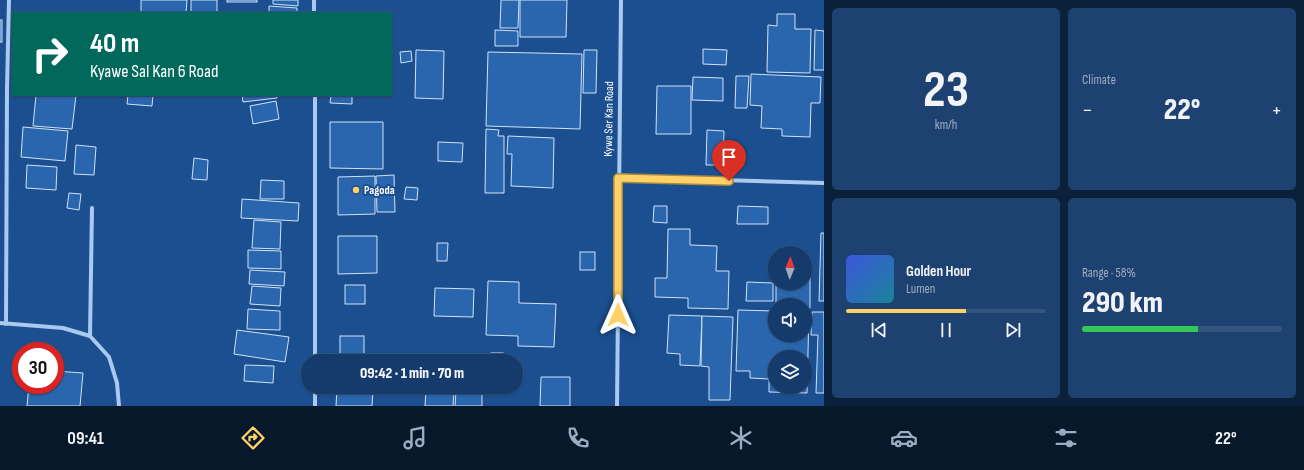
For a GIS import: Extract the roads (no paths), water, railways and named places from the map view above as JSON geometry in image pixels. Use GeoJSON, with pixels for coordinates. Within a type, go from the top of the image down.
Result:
{"type":"FeatureCollection","features":[{"type":"Feature","properties":{"kind":"street"},"geometry":{"type":"LineString","coordinates":[[6,324],[9,0]]}},
{"type":"Feature","properties":{"kind":"street"},"geometry":{"type":"LineString","coordinates":[[314,0],[314,12]]}},
{"type":"Feature","properties":{"kind":"street","name":"Kywe Ser Kan Road"},"geometry":{"type":"LineString","coordinates":[[617,406],[618,178],[621,0]]}},
{"type":"Feature","properties":{"kind":"street"},"geometry":{"type":"LineString","coordinates":[[315,96],[315,354]]}},
{"type":"Feature","properties":{"kind":"street"},"geometry":{"type":"LineString","coordinates":[[618,178],[824,183]]}},
{"type":"Feature","properties":{"kind":"street"},"geometry":{"type":"LineString","coordinates":[[90,336],[92,208]]}},
{"type":"Feature","properties":{"kind":"street"},"geometry":{"type":"LineString","coordinates":[[0,323],[63,328],[90,336],[109,357],[117,383],[119,406]]}},
{"type":"Feature","properties":{"kind":"street"},"geometry":{"type":"LineString","coordinates":[[315,394],[315,406]]}},
{"type":"Feature","properties":{"kind":"place","name":"Pagoda"},"geometry":{"type":"Point","coordinates":[356,190]}}]}
